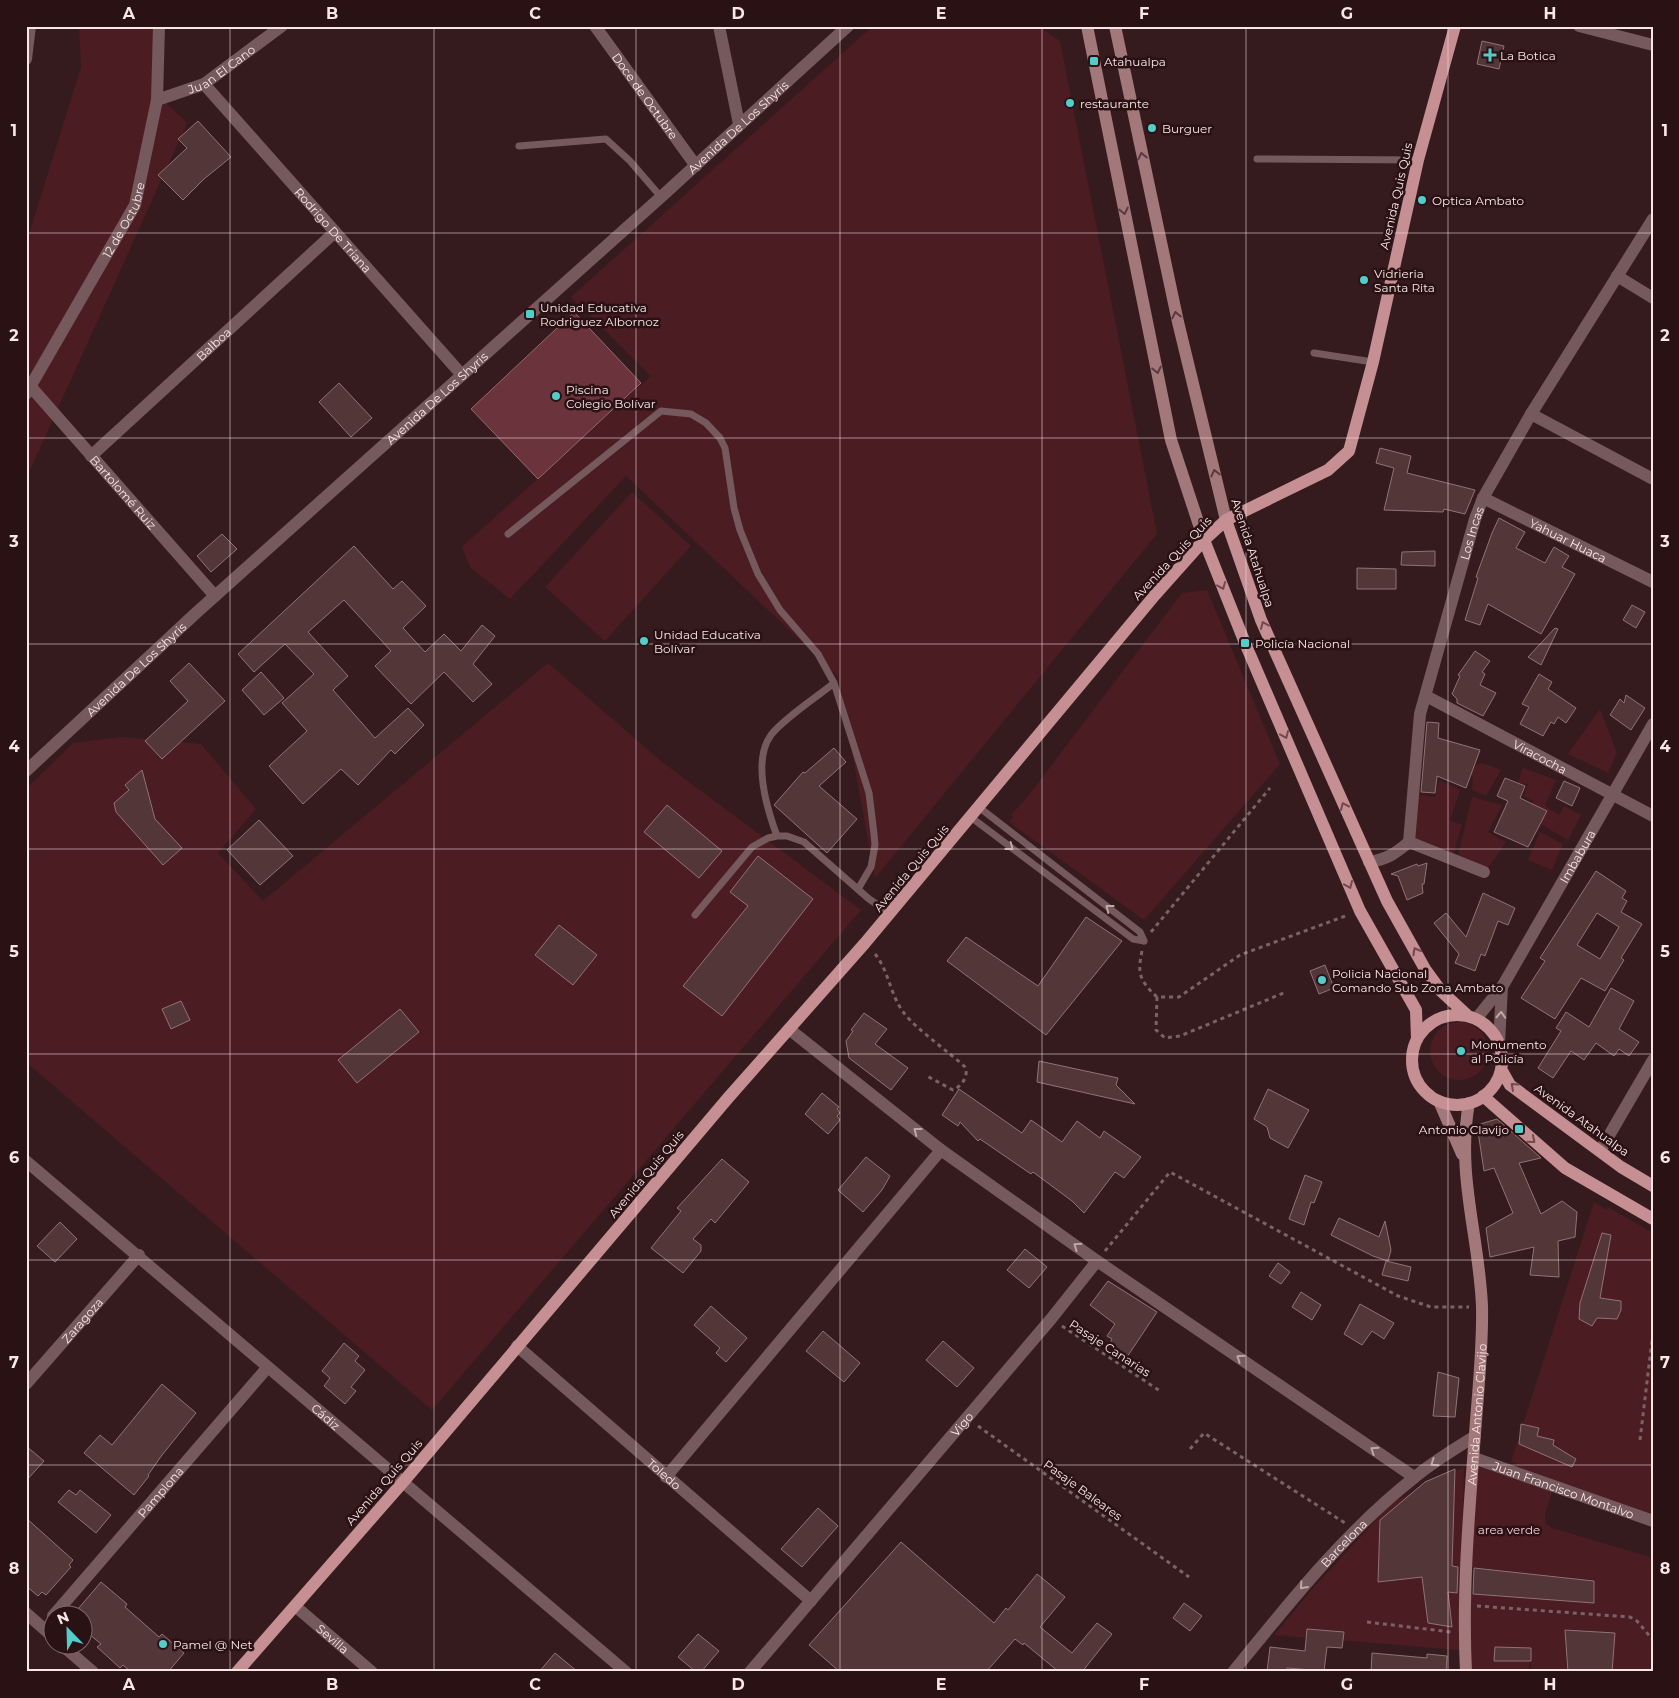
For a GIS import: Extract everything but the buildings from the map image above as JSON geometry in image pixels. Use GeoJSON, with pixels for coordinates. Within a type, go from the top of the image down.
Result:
{"type":"FeatureCollection","features":[{"type":"Feature","properties":{"kind":"main road"},"geometry":{"type":"LineString","coordinates":[[1087,26],[1171,440],[1204,540],[1245,643],[1360,911],[1416,1010],[1417,1038]]}},
{"type":"Feature","properties":{"kind":"main road","name":"Avenida Atahualpa"},"geometry":{"type":"LineString","coordinates":[[1115,26],[1178,322],[1226,520],[1261,620],[1387,901],[1425,968],[1442,991],[1472,1017]]}},
{"type":"Feature","properties":{"kind":"main road","name":"Avenida Quis Quis"},"geometry":{"type":"LineString","coordinates":[[237,1672],[404,1481],[516,1346],[789,1029],[866,943],[972,818],[1155,595],[1204,540],[1226,520],[1328,470],[1349,451],[1373,362],[1418,160],[1455,26]]}},
{"type":"Feature","properties":{"kind":"main road"},"geometry":{"type":"LineString","coordinates":[[1453,1015],[1472,1017],[1493,1032],[1499,1043],[1502,1056],[1501,1069],[1494,1084],[1483,1096],[1469,1103],[1453,1104],[1439,1101],[1426,1093],[1417,1082],[1412,1068],[1412,1053],[1417,1038],[1426,1026],[1438,1018],[1453,1015]]}},
{"type":"Feature","properties":{"kind":"main road","name":"Avenida Atahualpa"},"geometry":{"type":"LineString","coordinates":[[1501,1069],[1510,1085],[1600,1151],[1653,1186]]}},
{"type":"Feature","properties":{"kind":"main road"},"geometry":{"type":"LineString","coordinates":[[1483,1096],[1565,1168],[1653,1219]]}},
{"type":"Feature","properties":{"kind":"main road","name":"Avenida Antonio Clavijo"},"geometry":{"type":"LineString","coordinates":[[1439,1101],[1464,1158]]}},
{"type":"Feature","properties":{"kind":"main road","name":"Avenida Antonio Clavijo"},"geometry":{"type":"LineString","coordinates":[[1466,1672],[1464,1606],[1480,1366],[1482,1305],[1464,1158],[1465,1127],[1469,1103]]}},
{"type":"Feature","properties":{"kind":"street"},"geometry":{"type":"LineString","coordinates":[[26,59],[30,26]]}},
{"type":"Feature","properties":{"kind":"street","name":"12 de Octubre"},"geometry":{"type":"LineString","coordinates":[[29,391],[135,205],[157,100],[159,26]]}},
{"type":"Feature","properties":{"kind":"street","name":"Juan El Cano"},"geometry":{"type":"LineString","coordinates":[[157,100],[204,84],[282,26]]}},
{"type":"Feature","properties":{"kind":"street","name":"Doce de Octubre"},"geometry":{"type":"LineString","coordinates":[[595,26],[696,166]]}},
{"type":"Feature","properties":{"kind":"street"},"geometry":{"type":"LineString","coordinates":[[719,26],[739,124]]}},
{"type":"Feature","properties":{"kind":"street","name":"Avenida De Los Shyris"},"geometry":{"type":"LineString","coordinates":[[26,771],[215,596],[696,166],[739,124],[848,26]]}},
{"type":"Feature","properties":{"kind":"street"},"geometry":{"type":"LineString","coordinates":[[1579,26],[1653,44]]}},
{"type":"Feature","properties":{"kind":"street","name":"Rodrigo De Triana"},"geometry":{"type":"LineString","coordinates":[[204,84],[462,375]]}},
{"type":"Feature","properties":{"kind":"street","name":"Los Incas"},"geometry":{"type":"LineString","coordinates":[[1408,842],[1420,714],[1475,519],[1484,498],[1531,414],[1653,219]]}},
{"type":"Feature","properties":{"kind":"street","name":"Balboa"},"geometry":{"type":"LineString","coordinates":[[92,456],[335,232]]}},
{"type":"Feature","properties":{"kind":"street"},"geometry":{"type":"LineString","coordinates":[[1618,276],[1653,298]]}},
{"type":"Feature","properties":{"kind":"street","name":"Bartolomé Ruiz"},"geometry":{"type":"LineString","coordinates":[[29,391],[92,456],[215,596]]}},
{"type":"Feature","properties":{"kind":"street"},"geometry":{"type":"LineString","coordinates":[[1531,414],[1653,479]]}},
{"type":"Feature","properties":{"kind":"street","name":"Yahuar Huaca"},"geometry":{"type":"LineString","coordinates":[[1484,498],[1653,582]]}},
{"type":"Feature","properties":{"kind":"street","name":"Viracocha"},"geometry":{"type":"LineString","coordinates":[[1426,696],[1653,816]]}},
{"type":"Feature","properties":{"kind":"street","name":"Imbabura"},"geometry":{"type":"LineString","coordinates":[[1472,1017],[1502,987],[1653,724]]}},
{"type":"Feature","properties":{"kind":"street"},"geometry":{"type":"LineString","coordinates":[[1369,862],[1381,861],[1392,856],[1408,842],[1484,872]]}},
{"type":"Feature","properties":{"kind":"street","name":"Imbabura"},"geometry":{"type":"LineString","coordinates":[[1499,1043],[1502,987]]}},
{"type":"Feature","properties":{"kind":"street"},"geometry":{"type":"LineString","coordinates":[[789,1029],[941,1150],[1097,1261],[1414,1477]]}},
{"type":"Feature","properties":{"kind":"street"},"geometry":{"type":"LineString","coordinates":[[1600,1151],[1653,1060]]}},
{"type":"Feature","properties":{"kind":"street"},"geometry":{"type":"LineString","coordinates":[[666,1477],[941,1150]]}},
{"type":"Feature","properties":{"kind":"street","name":"Cádiz"},"geometry":{"type":"LineString","coordinates":[[26,1161],[139,1255],[267,1368],[404,1481],[626,1672]]}},
{"type":"Feature","properties":{"kind":"street","name":"Zaragoza"},"geometry":{"type":"LineString","coordinates":[[26,1384],[139,1255]]}},
{"type":"Feature","properties":{"kind":"street","name":"Vigo"},"geometry":{"type":"LineString","coordinates":[[750,1672],[1051,1319],[1097,1261]]}},
{"type":"Feature","properties":{"kind":"street","name":"Toledo"},"geometry":{"type":"LineString","coordinates":[[516,1346],[811,1601]]}},
{"type":"Feature","properties":{"kind":"street","name":"Pamplona"},"geometry":{"type":"LineString","coordinates":[[62,1606],[267,1368]]}},
{"type":"Feature","properties":{"kind":"street","name":"Barcelona"},"geometry":{"type":"LineString","coordinates":[[1233,1672],[1300,1589],[1356,1530],[1414,1477],[1475,1436]]}},
{"type":"Feature","properties":{"kind":"street","name":"Juan Francisco Montalvo"},"geometry":{"type":"LineString","coordinates":[[1474,1458],[1653,1521]]}},
{"type":"Feature","properties":{"kind":"street","name":"Sevilla"},"geometry":{"type":"LineString","coordinates":[[295,1606],[372,1672]]}},
{"type":"Feature","properties":{"kind":"street"},"geometry":{"type":"LineString","coordinates":[[26,1613],[42,1627]]}},
{"type":"Feature","properties":{"kind":"street"},"geometry":{"type":"LineString","coordinates":[[75,1656],[93,1672]]}},
{"type":"Feature","properties":{"kind":"lane"},"geometry":{"type":"LineString","coordinates":[[519,146],[606,139],[630,161],[661,197]]}},
{"type":"Feature","properties":{"kind":"lane"},"geometry":{"type":"LineString","coordinates":[[1257,159],[1418,160]]}},
{"type":"Feature","properties":{"kind":"lane"},"geometry":{"type":"LineString","coordinates":[[1314,353],[1373,362]]}},
{"type":"Feature","properties":{"kind":"lane"},"geometry":{"type":"LineString","coordinates":[[508,534],[661,411],[691,414],[713,429],[725,448],[734,508],[758,574],[780,610],[818,654],[834,683],[869,793],[875,845],[871,867],[858,889]]}},
{"type":"Feature","properties":{"kind":"lane"},"geometry":{"type":"LineString","coordinates":[[777,836],[767,809],[764,790],[763,770],[768,741],[779,727],[834,683]]}},
{"type":"Feature","properties":{"kind":"lane"},"geometry":{"type":"LineString","coordinates":[[972,818],[1133,940],[1144,941],[1140,932],[980,808]]}},
{"type":"Feature","properties":{"kind":"lane"},"geometry":{"type":"LineString","coordinates":[[695,915],[752,846],[777,836],[787,836],[804,842],[858,889],[890,913]]}},
{"type":"Feature","properties":{"kind":"path"},"geometry":{"type":"LineString","coordinates":[[1270,788],[1144,941],[1138,968],[1144,984],[1157,997],[1179,997],[1240,955],[1360,911]]}},
{"type":"Feature","properties":{"kind":"path"},"geometry":{"type":"LineString","coordinates":[[866,943],[880,960],[895,999],[904,1014],[965,1066],[967,1071],[967,1075],[960,1085],[953,1090],[925,1076]]}},
{"type":"Feature","properties":{"kind":"path"},"geometry":{"type":"LineString","coordinates":[[1157,997],[1156,1030],[1165,1038],[1180,1036],[1286,992]]}},
{"type":"Feature","properties":{"kind":"path"},"geometry":{"type":"LineString","coordinates":[[1097,1261],[1170,1172],[1398,1296],[1431,1307],[1482,1305]]}},
{"type":"Feature","properties":{"kind":"path","name":"Pasaje Canarias"},"geometry":{"type":"LineString","coordinates":[[1051,1319],[1160,1391]]}},
{"type":"Feature","properties":{"kind":"path"},"geometry":{"type":"LineString","coordinates":[[1640,1440],[1653,1332]]}},
{"type":"Feature","properties":{"kind":"path","name":"Pasaje Baleares"},"geometry":{"type":"LineString","coordinates":[[967,1418],[1189,1577]]}},
{"type":"Feature","properties":{"kind":"path"},"geometry":{"type":"LineString","coordinates":[[1190,1449],[1204,1433],[1356,1530]]}},
{"type":"Feature","properties":{"kind":"path"},"geometry":{"type":"LineString","coordinates":[[1464,1606],[1630,1617],[1637,1621],[1653,1640]]}},
{"type":"Feature","properties":{"kind":"path"},"geometry":{"type":"LineString","coordinates":[[1368,1622],[1464,1634]]}},
{"type":"Feature","properties":{"kind":"green space"},"geometry":{"type":"Polygon","coordinates":[[[79,26],[155,26],[154,91],[187,123],[26,479],[26,244],[81,67],[79,26]]]}},
{"type":"Feature","properties":{"kind":"green space"},"geometry":{"type":"Polygon","coordinates":[[[873,26],[1038,26],[1060,41],[1157,534],[875,878],[838,676],[626,476],[510,599],[470,567],[462,547],[651,376],[571,297],[873,26]]]}},
{"type":"Feature","properties":{"kind":"green space"},"geometry":{"type":"Polygon","coordinates":[[[632,492],[691,546],[605,641],[545,587],[632,492]]]}},
{"type":"Feature","properties":{"kind":"green space"},"geometry":{"type":"Polygon","coordinates":[[[1207,590],[1280,764],[1144,920],[1009,822],[1013,817],[1011,815],[1029,795],[1182,593],[1207,590]]]}},
{"type":"Feature","properties":{"kind":"green space"},"geometry":{"type":"Polygon","coordinates":[[[548,663],[662,762],[861,910],[432,1410],[26,1062],[26,789],[73,743],[122,737],[201,744],[256,809],[218,853],[263,901],[548,663]]]}},
{"type":"Feature","properties":{"kind":"green space"},"geometry":{"type":"Polygon","coordinates":[[[1600,709],[1617,753],[1608,773],[1568,754],[1600,709]]]}},
{"type":"Feature","properties":{"kind":"green space"},"geometry":{"type":"Polygon","coordinates":[[[1482,763],[1501,770],[1486,796],[1472,790],[1473,776],[1463,777],[1468,768],[1482,763]]]}},
{"type":"Feature","properties":{"kind":"green space"},"geometry":{"type":"Polygon","coordinates":[[[1523,768],[1556,780],[1545,806],[1559,815],[1564,806],[1581,815],[1568,840],[1528,817],[1533,801],[1524,796],[1528,784],[1518,783],[1523,768]]]}},
{"type":"Feature","properties":{"kind":"green space"},"geometry":{"type":"Polygon","coordinates":[[[1439,780],[1460,790],[1450,820],[1462,825],[1452,858],[1413,846],[1415,794],[1435,797],[1439,780]]]}},
{"type":"Feature","properties":{"kind":"green space"},"geometry":{"type":"Polygon","coordinates":[[[1472,797],[1502,805],[1488,832],[1506,842],[1488,868],[1457,860],[1472,797]]]}},
{"type":"Feature","properties":{"kind":"green space"},"geometry":{"type":"Polygon","coordinates":[[[1540,832],[1563,844],[1552,870],[1528,860],[1540,832]]]}},
{"type":"Feature","properties":{"kind":"green space"},"geometry":{"type":"Polygon","coordinates":[[[1453,1022],[1465,1022],[1480,1030],[1488,1045],[1488,1057],[1480,1072],[1465,1080],[1453,1080],[1438,1072],[1430,1057],[1430,1045],[1438,1030],[1453,1022]]]}},
{"type":"Feature","properties":{"kind":"green space","name":"area verde"},"geometry":{"type":"Polygon","coordinates":[[[1594,1202],[1607,1210],[1608,1207],[1653,1233],[1653,1515],[1555,1483],[1545,1514],[1546,1524],[1552,1528],[1653,1558],[1653,1672],[1612,1672],[1615,1633],[1565,1629],[1567,1672],[1531,1672],[1531,1653],[1528,1672],[1467,1672],[1468,1594],[1595,1603],[1594,1580],[1469,1567],[1474,1458],[1515,1469],[1517,1464],[1511,1462],[1594,1202]]]}},
{"type":"Feature","properties":{"kind":"green space"},"geometry":{"type":"Polygon","coordinates":[[[1464,1467],[1459,1650],[1274,1635],[1315,1586],[1393,1502],[1464,1467]]]}},
{"type":"Feature","properties":{"kind":"shaded area","name":"Piscina Colegio Bolívar"},"geometry":{"type":"Polygon","coordinates":[[[574,312],[641,383],[538,479],[471,409],[574,312]]]}},
{"type":"Feature","properties":{"kind":"place","name":"La Botica"},"geometry":{"type":"Point","coordinates":[1490,55]}},
{"type":"Feature","properties":{"kind":"place","name":"Atahualpa"},"geometry":{"type":"Point","coordinates":[1094,61]}},
{"type":"Feature","properties":{"kind":"place","name":"restaurante"},"geometry":{"type":"Point","coordinates":[1070,103]}},
{"type":"Feature","properties":{"kind":"place","name":"Burguer"},"geometry":{"type":"Point","coordinates":[1152,128]}},
{"type":"Feature","properties":{"kind":"place","name":"Optica Ambato"},"geometry":{"type":"Point","coordinates":[1422,200]}},
{"type":"Feature","properties":{"kind":"place","name":"Vidrieria Santa Rita"},"geometry":{"type":"Point","coordinates":[1364,280]}},
{"type":"Feature","properties":{"kind":"place","name":"Unidad Educativa Rodriguez Albornoz"},"geometry":{"type":"Point","coordinates":[530,314]}},
{"type":"Feature","properties":{"kind":"place","name":"Piscina Colegio Bolívar"},"geometry":{"type":"Point","coordinates":[556,396]}},
{"type":"Feature","properties":{"kind":"place","name":"Unidad Educativa Bolívar"},"geometry":{"type":"Point","coordinates":[644,641]}},
{"type":"Feature","properties":{"kind":"place","name":"Policía Nacional"},"geometry":{"type":"Point","coordinates":[1245,643]}},
{"type":"Feature","properties":{"kind":"place","name":"Policia Nacional Comando Sub Zona Ambato"},"geometry":{"type":"Point","coordinates":[1322,980]}},
{"type":"Feature","properties":{"kind":"place","name":"Monumento al Policía"},"geometry":{"type":"Point","coordinates":[1461,1051]}},
{"type":"Feature","properties":{"kind":"place","name":"Antonio Clavijo"},"geometry":{"type":"Point","coordinates":[1519,1129]}},
{"type":"Feature","properties":{"kind":"place","name":"Pamel @ Net"},"geometry":{"type":"Point","coordinates":[163,1644]}}]}
